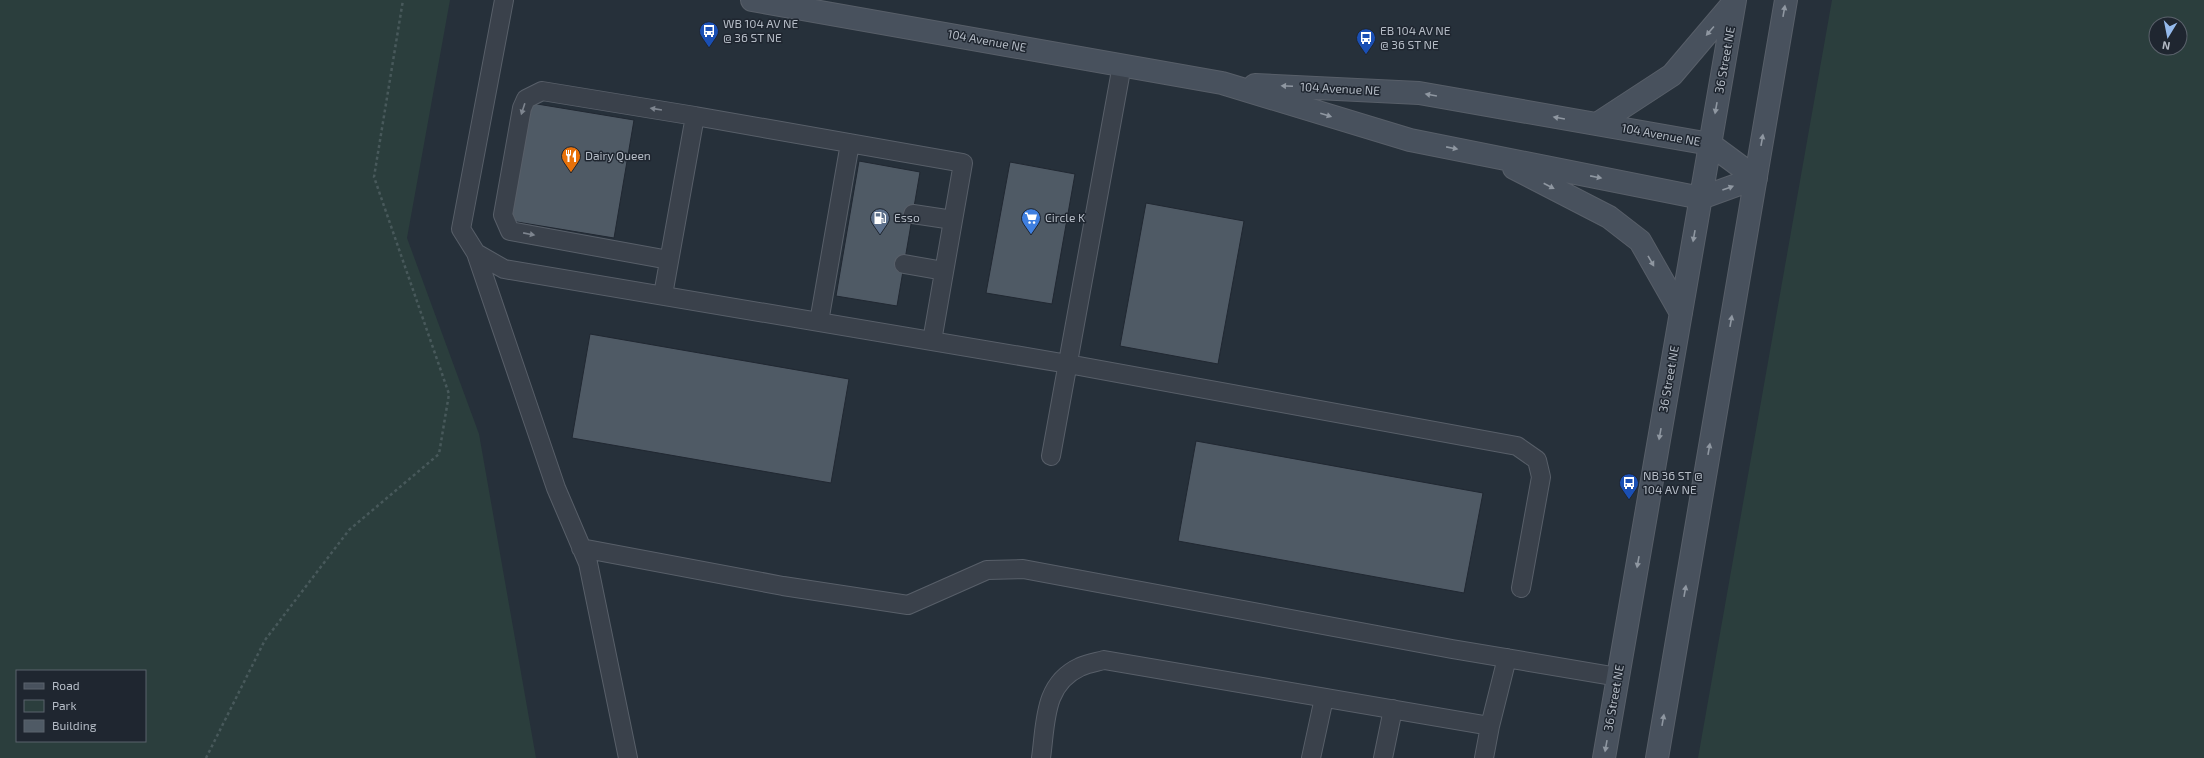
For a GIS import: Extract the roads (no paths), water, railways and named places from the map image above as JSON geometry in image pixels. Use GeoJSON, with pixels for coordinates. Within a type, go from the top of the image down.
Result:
{"type":"FeatureCollection","features":[{"type":"Feature","properties":{"kind":"street","name":"104 Avenue NE"},"geometry":{"type":"LineString","coordinates":[[752,0],[1222,83],[1410,140],[1701,198]]}},
{"type":"Feature","properties":{"kind":"street"},"geometry":{"type":"LineString","coordinates":[[1597,124],[1672,75],[1735,0]]}},
{"type":"Feature","properties":{"kind":"street","name":"36 Street NE"},"geometry":{"type":"LineString","coordinates":[[1604,758],[1735,0]]}},
{"type":"Feature","properties":{"kind":"street"},"geometry":{"type":"LineString","coordinates":[[1657,758],[1786,0]]}},
{"type":"Feature","properties":{"kind":"street","name":"104 Avenue NE"},"geometry":{"type":"LineString","coordinates":[[1222,83],[1418,93],[1710,144],[1756,178]]}},
{"type":"Feature","properties":{"kind":"street"},"geometry":{"type":"LineString","coordinates":[[1489,156],[1609,217],[1640,242],[1681,313]]}},
{"type":"Feature","properties":{"kind":"street"},"geometry":{"type":"LineString","coordinates":[[1701,198],[1756,178]]}},
{"type":"Feature","properties":{"kind":"lane"},"geometry":{"type":"LineString","coordinates":[[504,0],[461,229],[476,253],[556,488],[588,563],[628,758]]}},
{"type":"Feature","properties":{"kind":"lane"},"geometry":{"type":"LineString","coordinates":[[1051,456],[1122,65]]}},
{"type":"Feature","properties":{"kind":"lane"},"geometry":{"type":"LineString","coordinates":[[669,260],[510,231],[503,215],[520,116],[526,99],[542,91],[963,163],[932,341]]}},
{"type":"Feature","properties":{"kind":"lane"},"geometry":{"type":"LineString","coordinates":[[663,295],[695,116]]}},
{"type":"Feature","properties":{"kind":"lane"},"geometry":{"type":"LineString","coordinates":[[820,322],[837,252],[846,202],[850,143]]}},
{"type":"Feature","properties":{"kind":"lane"},"geometry":{"type":"LineString","coordinates":[[913,214],[953,220]]}},
{"type":"Feature","properties":{"kind":"lane"},"geometry":{"type":"LineString","coordinates":[[476,253],[504,268],[1068,364],[1517,446],[1537,460],[1541,477],[1521,588]]}},
{"type":"Feature","properties":{"kind":"lane"},"geometry":{"type":"LineString","coordinates":[[904,264],[944,271]]}},
{"type":"Feature","properties":{"kind":"lane"},"geometry":{"type":"LineString","coordinates":[[581,548],[783,586],[908,605],[987,570],[1023,569],[1618,677]]}},
{"type":"Feature","properties":{"kind":"lane"},"geometry":{"type":"LineString","coordinates":[[1484,758],[1490,726],[1507,658]]}},
{"type":"Feature","properties":{"kind":"lane"},"geometry":{"type":"LineString","coordinates":[[1041,758],[1050,697],[1060,680],[1080,667],[1104,660],[1490,726]]}},
{"type":"Feature","properties":{"kind":"lane"},"geometry":{"type":"LineString","coordinates":[[1311,758],[1324,698]]}},
{"type":"Feature","properties":{"kind":"lane"},"geometry":{"type":"LineString","coordinates":[[1382,758],[1393,709]]}},
{"type":"Feature","properties":{"kind":"place","name":"WB 104 AV NE @ 36 ST NE"},"geometry":{"type":"Point","coordinates":[709,48]}},
{"type":"Feature","properties":{"kind":"place","name":"EB 104 AV NE @ 36 ST NE"},"geometry":{"type":"Point","coordinates":[1366,55]}},
{"type":"Feature","properties":{"kind":"place","name":"Dairy Queen"},"geometry":{"type":"Point","coordinates":[571,173]}},
{"type":"Feature","properties":{"kind":"place","name":"Esso"},"geometry":{"type":"Point","coordinates":[880,235]}},
{"type":"Feature","properties":{"kind":"place","name":"Circle K"},"geometry":{"type":"Point","coordinates":[1031,235]}},
{"type":"Feature","properties":{"kind":"place","name":"NB 36 ST @ 104 AV NE"},"geometry":{"type":"Point","coordinates":[1629,500]}}]}
